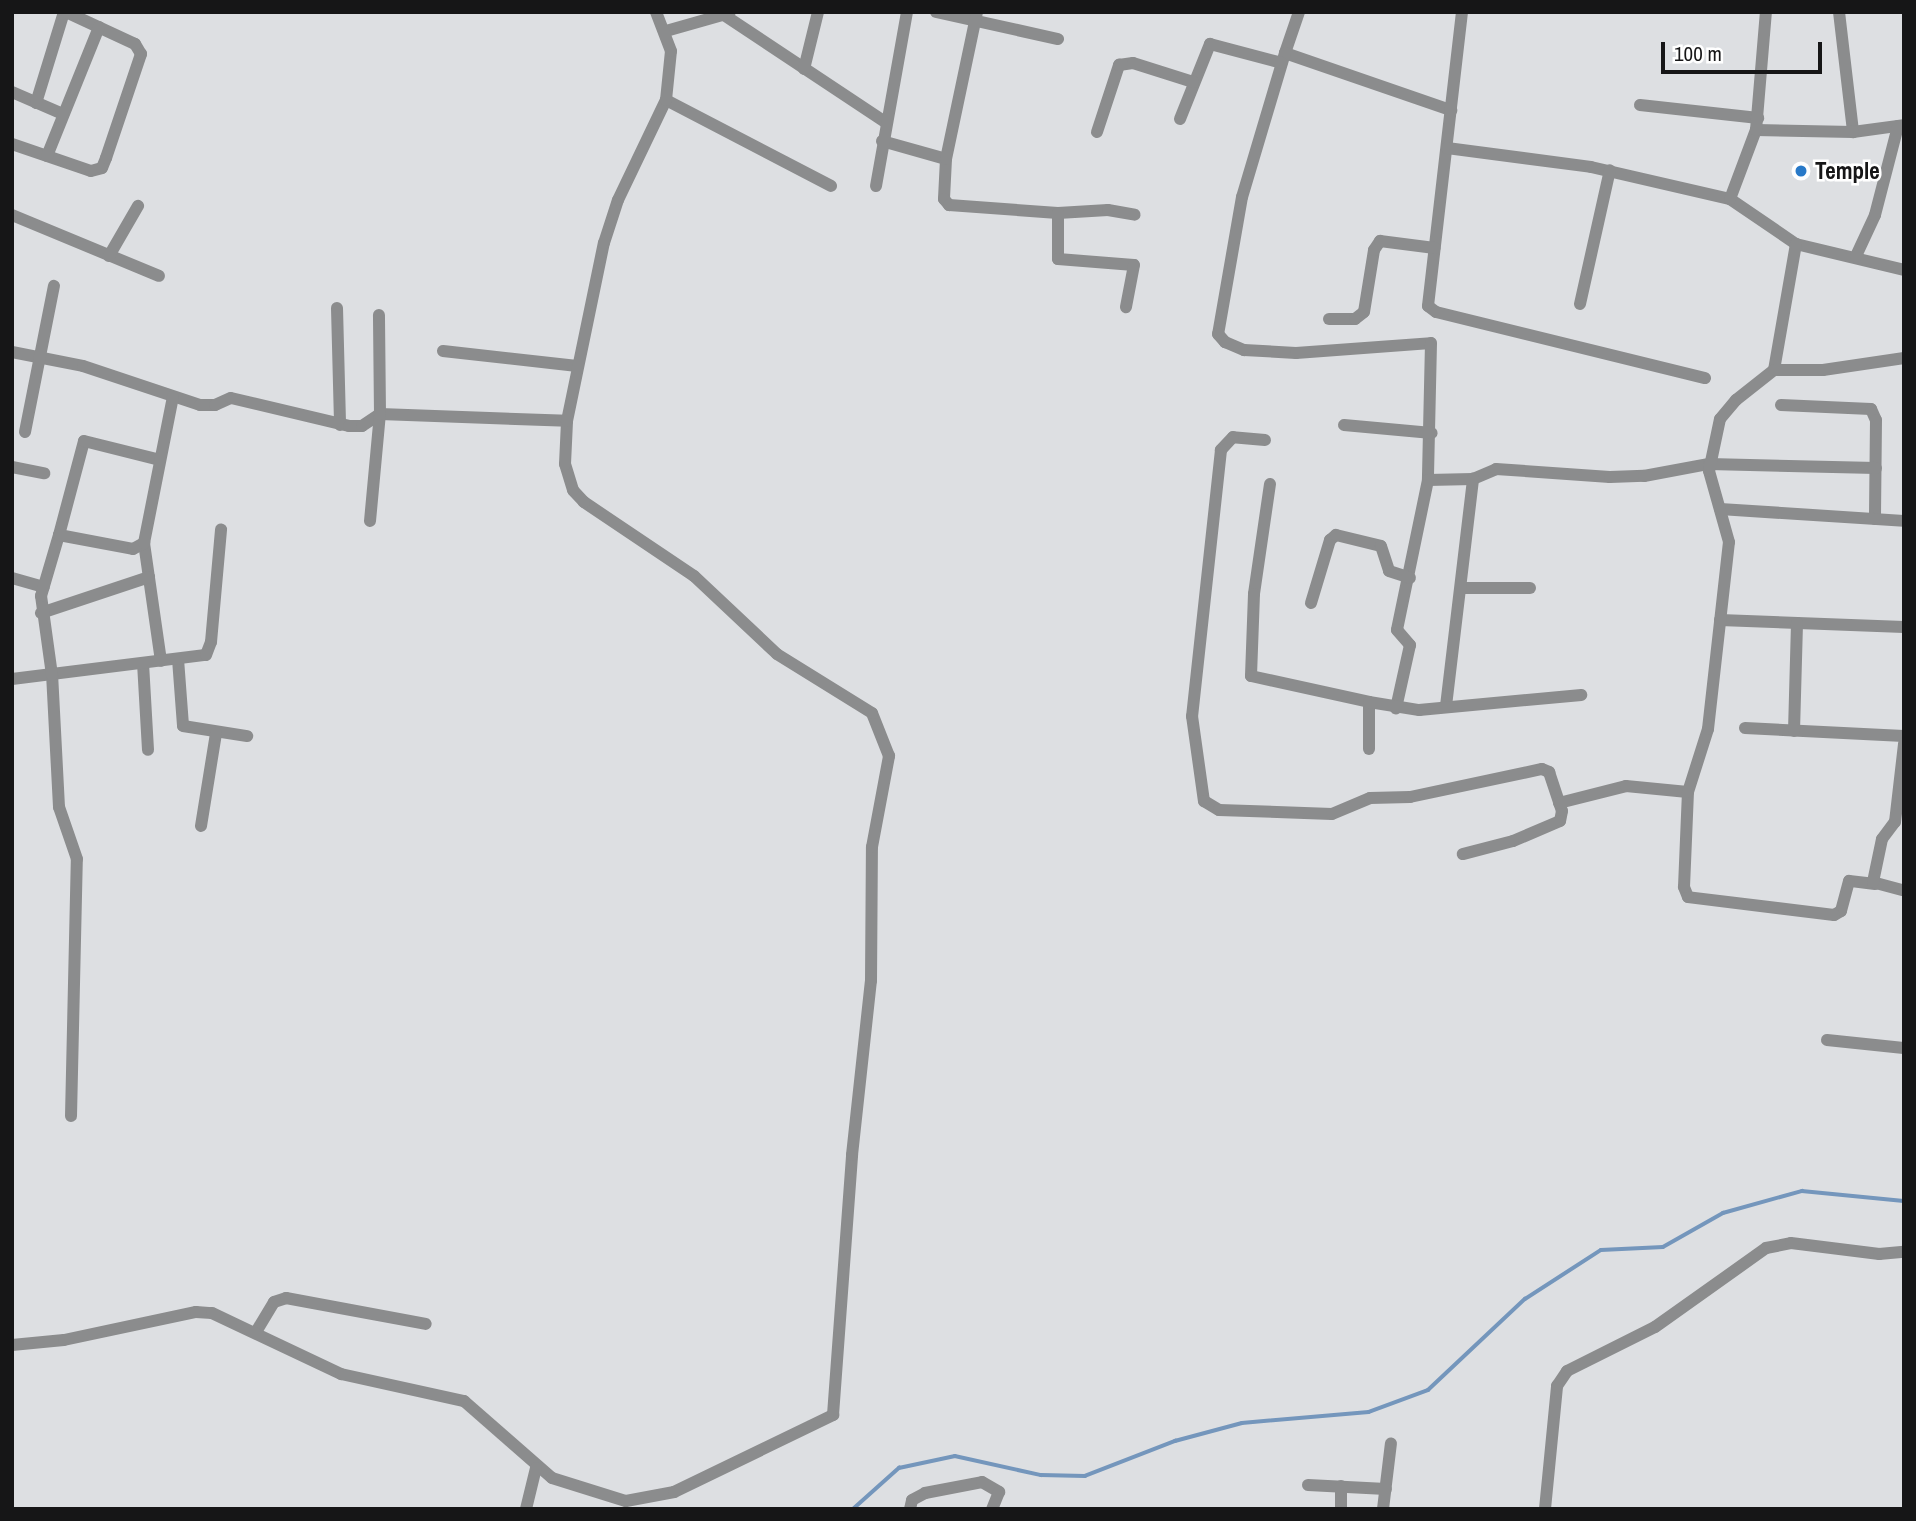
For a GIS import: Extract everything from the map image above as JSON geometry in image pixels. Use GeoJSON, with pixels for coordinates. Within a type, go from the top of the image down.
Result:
{"type":"FeatureCollection","features":[{"type":"Feature","properties":{"kind":"street"},"geometry":{"type":"LineString","coordinates":[[12,144],[91,171],[102,168],[141,54],[135,44],[65,12],[36,103]]}},
{"type":"Feature","properties":{"kind":"street"},"geometry":{"type":"LineString","coordinates":[[12,1345],[64,1340],[196,1312],[231,1319],[341,1374],[450,1396],[474,1406],[536,1468],[584,1491],[643,1501],[674,1492],[833,1415],[852,1155],[871,981],[872,847],[889,768],[872,713],[777,654],[688,571],[584,502],[573,489],[565,464],[567,421],[577,366],[611,219],[666,100],[671,51],[666,31],[656,12]]}},
{"type":"Feature","properties":{"kind":"street"},"geometry":{"type":"LineString","coordinates":[[804,69],[818,12]]}},
{"type":"Feature","properties":{"kind":"street"},"geometry":{"type":"LineString","coordinates":[[876,186],[884,121],[907,12]]}},
{"type":"Feature","properties":{"kind":"street"},"geometry":{"type":"LineString","coordinates":[[936,12],[976,16],[1058,39]]}},
{"type":"Feature","properties":{"kind":"street"},"geometry":{"type":"LineString","coordinates":[[1299,12],[1242,197],[1218,334],[1224,342],[1244,349],[1296,353],[1432,343],[1432,433],[1428,480],[1410,578],[1397,630],[1410,645],[1396,708]]}},
{"type":"Feature","properties":{"kind":"street"},"geometry":{"type":"LineString","coordinates":[[1462,12],[1435,248],[1431,309],[1705,378]]}},
{"type":"Feature","properties":{"kind":"street"},"geometry":{"type":"LineString","coordinates":[[1730,199],[1757,124],[1766,12]]}},
{"type":"Feature","properties":{"kind":"street"},"geometry":{"type":"LineString","coordinates":[[1839,12],[1853,132]]}},
{"type":"Feature","properties":{"kind":"street"},"geometry":{"type":"LineString","coordinates":[[666,31],[728,14],[804,69],[884,121]]}},
{"type":"Feature","properties":{"kind":"street"},"geometry":{"type":"LineString","coordinates":[[976,16],[946,159],[944,199],[949,205],[1058,213],[1108,210],[1135,215]]}},
{"type":"Feature","properties":{"kind":"street"},"geometry":{"type":"LineString","coordinates":[[47,156],[99,27]]}},
{"type":"Feature","properties":{"kind":"street"},"geometry":{"type":"LineString","coordinates":[[1180,119],[1210,44],[1283,58],[1451,110]]}},
{"type":"Feature","properties":{"kind":"street"},"geometry":{"type":"LineString","coordinates":[[1097,132],[1119,65],[1145,66],[1193,82]]}},
{"type":"Feature","properties":{"kind":"street"},"geometry":{"type":"LineString","coordinates":[[12,92],[63,114]]}},
{"type":"Feature","properties":{"kind":"street"},"geometry":{"type":"LineString","coordinates":[[666,100],[831,186]]}},
{"type":"Feature","properties":{"kind":"street"},"geometry":{"type":"LineString","coordinates":[[1640,105],[1757,124],[1853,132],[1901,126],[1875,215],[1856,256]]}},
{"type":"Feature","properties":{"kind":"street"},"geometry":{"type":"LineString","coordinates":[[882,141],[946,159]]}},
{"type":"Feature","properties":{"kind":"street"},"geometry":{"type":"LineString","coordinates":[[1447,148],[1610,170],[1730,199],[1796,244],[1856,256],[1904,270]]}},
{"type":"Feature","properties":{"kind":"street"},"geometry":{"type":"LineString","coordinates":[[1580,304],[1610,170]]}},
{"type":"Feature","properties":{"kind":"street"},"geometry":{"type":"LineString","coordinates":[[109,256],[138,206]]}},
{"type":"Feature","properties":{"kind":"street"},"geometry":{"type":"LineString","coordinates":[[1058,213],[1058,259],[1134,265],[1126,307]]}},
{"type":"Feature","properties":{"kind":"street"},"geometry":{"type":"LineString","coordinates":[[12,215],[159,276]]}},
{"type":"Feature","properties":{"kind":"street"},"geometry":{"type":"LineString","coordinates":[[1329,319],[1355,318],[1364,312],[1374,250],[1380,241],[1435,248]]}},
{"type":"Feature","properties":{"kind":"street"},"geometry":{"type":"LineString","coordinates":[[1796,244],[1774,370],[1725,412],[1709,464],[1728,542],[1708,729],[1688,792],[1684,887],[1688,897],[1830,915],[1841,911],[1849,881],[1902,890]]}},
{"type":"Feature","properties":{"kind":"street"},"geometry":{"type":"LineString","coordinates":[[25,432],[54,286]]}},
{"type":"Feature","properties":{"kind":"street"},"geometry":{"type":"LineString","coordinates":[[337,308],[340,425]]}},
{"type":"Feature","properties":{"kind":"street"},"geometry":{"type":"LineString","coordinates":[[370,521],[380,414],[379,315]]}},
{"type":"Feature","properties":{"kind":"street"},"geometry":{"type":"LineString","coordinates":[[443,351],[577,366]]}},
{"type":"Feature","properties":{"kind":"street"},"geometry":{"type":"LineString","coordinates":[[12,352],[83,366],[173,397],[210,406],[231,398],[340,425],[362,426],[380,414],[567,421]]}},
{"type":"Feature","properties":{"kind":"street"},"geometry":{"type":"LineString","coordinates":[[1774,370],[1823,370],[1904,358]]}},
{"type":"Feature","properties":{"kind":"street"},"geometry":{"type":"LineString","coordinates":[[161,661],[144,543],[173,397]]}},
{"type":"Feature","properties":{"kind":"street"},"geometry":{"type":"LineString","coordinates":[[1780,405],[1871,409],[1876,420],[1875,519]]}},
{"type":"Feature","properties":{"kind":"street"},"geometry":{"type":"LineString","coordinates":[[1344,425],[1432,433]]}},
{"type":"Feature","properties":{"kind":"street"},"geometry":{"type":"LineString","coordinates":[[1265,440],[1233,437],[1221,450],[1192,716],[1198,774],[1206,804],[1256,813],[1332,814],[1370,798],[1410,797],[1542,769],[1552,776],[1562,817],[1555,825],[1463,854]]}},
{"type":"Feature","properties":{"kind":"street"},"geometry":{"type":"LineString","coordinates":[[71,1116],[77,859],[59,807],[52,675],[41,613],[44,587],[84,441],[160,460]]}},
{"type":"Feature","properties":{"kind":"street"},"geometry":{"type":"LineString","coordinates":[[1428,480],[1473,480],[1496,469],[1621,477],[1709,464],[1875,468]]}},
{"type":"Feature","properties":{"kind":"street"},"geometry":{"type":"LineString","coordinates":[[12,467],[44,473]]}},
{"type":"Feature","properties":{"kind":"street"},"geometry":{"type":"LineString","coordinates":[[1446,706],[1473,480]]}},
{"type":"Feature","properties":{"kind":"street"},"geometry":{"type":"LineString","coordinates":[[1270,484],[1254,594],[1251,676],[1396,708],[1581,695]]}},
{"type":"Feature","properties":{"kind":"street"},"geometry":{"type":"LineString","coordinates":[[1720,509],[1904,521]]}},
{"type":"Feature","properties":{"kind":"street"},"geometry":{"type":"LineString","coordinates":[[12,679],[206,655],[210,650],[220,529]]}},
{"type":"Feature","properties":{"kind":"street"},"geometry":{"type":"LineString","coordinates":[[1311,603],[1336,534],[1381,546],[1389,571],[1410,578]]}},
{"type":"Feature","properties":{"kind":"street"},"geometry":{"type":"LineString","coordinates":[[60,535],[133,549],[144,543]]}},
{"type":"Feature","properties":{"kind":"street"},"geometry":{"type":"LineString","coordinates":[[41,613],[149,577]]}},
{"type":"Feature","properties":{"kind":"street"},"geometry":{"type":"LineString","coordinates":[[12,578],[44,587]]}},
{"type":"Feature","properties":{"kind":"street"},"geometry":{"type":"LineString","coordinates":[[1461,588],[1530,588]]}},
{"type":"Feature","properties":{"kind":"street"},"geometry":{"type":"LineString","coordinates":[[1720,620],[1904,627]]}},
{"type":"Feature","properties":{"kind":"street"},"geometry":{"type":"LineString","coordinates":[[1794,731],[1797,623]]}},
{"type":"Feature","properties":{"kind":"street"},"geometry":{"type":"LineString","coordinates":[[178,659],[183,726],[247,736]]}},
{"type":"Feature","properties":{"kind":"street"},"geometry":{"type":"LineString","coordinates":[[142,663],[148,750]]}},
{"type":"Feature","properties":{"kind":"street"},"geometry":{"type":"LineString","coordinates":[[1369,702],[1369,749]]}},
{"type":"Feature","properties":{"kind":"street"},"geometry":{"type":"LineString","coordinates":[[1745,728],[1904,736]]}},
{"type":"Feature","properties":{"kind":"street"},"geometry":{"type":"LineString","coordinates":[[201,826],[216,733]]}},
{"type":"Feature","properties":{"kind":"street"},"geometry":{"type":"LineString","coordinates":[[1875,884],[1882,839],[1893,827],[1897,812],[1904,744]]}},
{"type":"Feature","properties":{"kind":"street"},"geometry":{"type":"LineString","coordinates":[[1559,803],[1626,786],[1688,792]]}},
{"type":"Feature","properties":{"kind":"street"},"geometry":{"type":"LineString","coordinates":[[1827,1040],[1904,1048]]}},
{"type":"Feature","properties":{"kind":"street"},"geometry":{"type":"LineString","coordinates":[[1545,1509],[1557,1386],[1567,1371],[1655,1327],[1766,1248],[1791,1243],[1880,1254],[1904,1252]]}},
{"type":"Feature","properties":{"kind":"street"},"geometry":{"type":"LineString","coordinates":[[257,1332],[274,1302],[286,1298],[426,1324]]}},
{"type":"Feature","properties":{"kind":"street"},"geometry":{"type":"LineString","coordinates":[[1383,1509],[1391,1443]]}},
{"type":"Feature","properties":{"kind":"street"},"geometry":{"type":"LineString","coordinates":[[526,1509],[536,1468]]}},
{"type":"Feature","properties":{"kind":"street"},"geometry":{"type":"LineString","coordinates":[[910,1509],[912,1500],[925,1493],[982,1482],[999,1492],[992,1509]]}},
{"type":"Feature","properties":{"kind":"street"},"geometry":{"type":"LineString","coordinates":[[1308,1485],[1385,1489]]}},
{"type":"Feature","properties":{"kind":"street"},"geometry":{"type":"LineString","coordinates":[[1341,1486],[1341,1509]]}},
{"type":"Feature","properties":{"kind":"waterway"},"geometry":{"type":"LineString","coordinates":[[853,1509],[899,1468],[955,1456],[1041,1475],[1085,1476],[1175,1441],[1242,1423],[1369,1412],[1428,1390],[1525,1299],[1601,1250],[1663,1247],[1723,1213],[1802,1191],[1904,1201]]}},
{"type":"Feature","properties":{"kind":"place","name":"Temple"},"geometry":{"type":"Point","coordinates":[1801,171]}}]}
